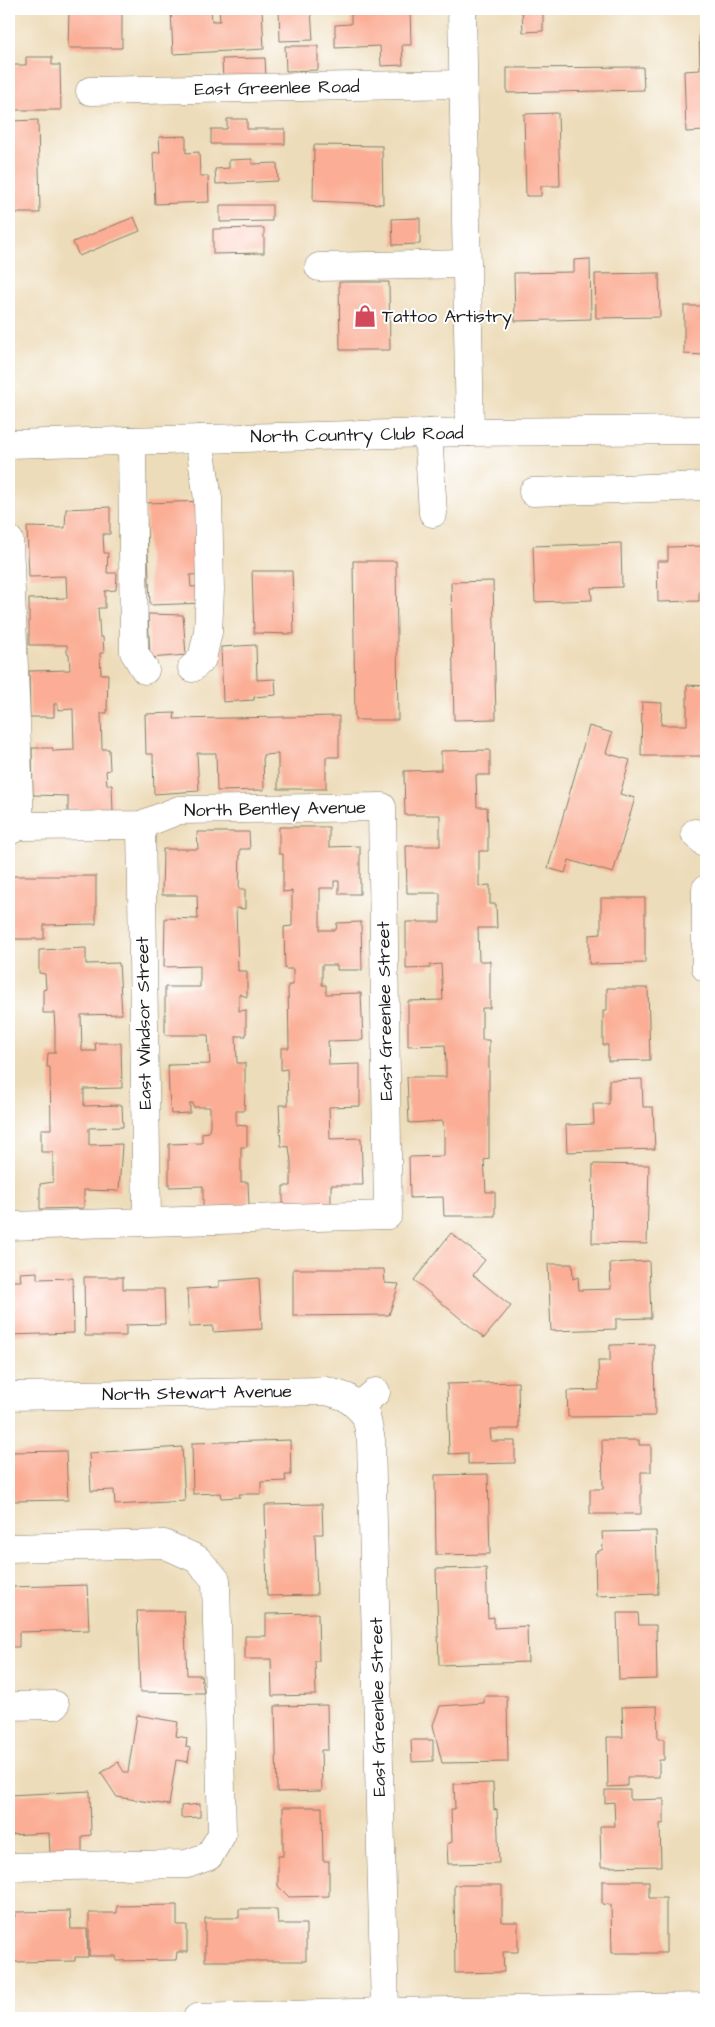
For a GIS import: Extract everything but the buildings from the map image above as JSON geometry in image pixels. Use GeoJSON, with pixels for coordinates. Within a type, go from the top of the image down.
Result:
{"type":"FeatureCollection","features":[{"type":"Feature","properties":{"kind":"street"},"geometry":{"type":"LineString","coordinates":[[462,9],[470,432]]}},
{"type":"Feature","properties":{"kind":"street","name":"East Greenlee Road"},"geometry":{"type":"LineString","coordinates":[[90,91],[463,84]]}},
{"type":"Feature","properties":{"kind":"street"},"geometry":{"type":"LineString","coordinates":[[319,267],[466,264]]}},
{"type":"Feature","properties":{"kind":"street","name":"North Country Club Road"},"geometry":{"type":"LineString","coordinates":[[9,444],[470,432],[706,430]]}},
{"type":"Feature","properties":{"kind":"street"},"geometry":{"type":"LineString","coordinates":[[428,433],[433,514]]}},
{"type":"Feature","properties":{"kind":"street"},"geometry":{"type":"LineString","coordinates":[[192,668],[202,659],[208,632],[210,590],[208,499],[199,439]]}},
{"type":"Feature","properties":{"kind":"street"},"geometry":{"type":"LineString","coordinates":[[132,441],[134,652],[145,670]]}},
{"type":"Feature","properties":{"kind":"street"},"geometry":{"type":"LineString","coordinates":[[533,492],[706,486]]}},
{"type":"Feature","properties":{"kind":"street"},"geometry":{"type":"LineString","coordinates":[[9,540],[14,828]]}},
{"type":"Feature","properties":{"kind":"street","name":"North Bentley Avenue"},"geometry":{"type":"LineString","coordinates":[[14,828],[141,825],[179,810],[382,807]]}},
{"type":"Feature","properties":{"kind":"street","name":"East Greenlee Street"},"geometry":{"type":"LineString","coordinates":[[147,1221],[388,1215],[382,807]]}},
{"type":"Feature","properties":{"kind":"street","name":"East Windsor Street"},"geometry":{"type":"LineString","coordinates":[[141,825],[147,1221]]}},
{"type":"Feature","properties":{"kind":"street"},"geometry":{"type":"LineString","coordinates":[[706,889],[706,968]]}},
{"type":"Feature","properties":{"kind":"street"},"geometry":{"type":"LineString","coordinates":[[9,1226],[147,1221]]}},
{"type":"Feature","properties":{"kind":"street","name":"North Stewart Avenue"},"geometry":{"type":"LineString","coordinates":[[9,1396],[327,1391],[346,1397],[367,1399]]}},
{"type":"Feature","properties":{"kind":"street","name":"East Greenlee Street"},"geometry":{"type":"LineString","coordinates":[[367,1399],[366,1416],[371,1440],[386,2012]]}},
{"type":"Feature","properties":{"kind":"street"},"geometry":{"type":"LineString","coordinates":[[9,1548],[164,1544],[197,1559],[216,1580],[222,1834],[208,1856],[187,1864],[9,1867]]}},
{"type":"Feature","properties":{"kind":"street"},"geometry":{"type":"LineString","coordinates":[[9,1706],[54,1705]]}},
{"type":"Feature","properties":{"kind":"street"},"geometry":{"type":"LineString","coordinates":[[197,2018],[386,2012],[706,2007]]}},
{"type":"Feature","properties":{"kind":"place","name":"Tattoo Artistry"},"geometry":{"type":"Point","coordinates":[365,316]}}]}
